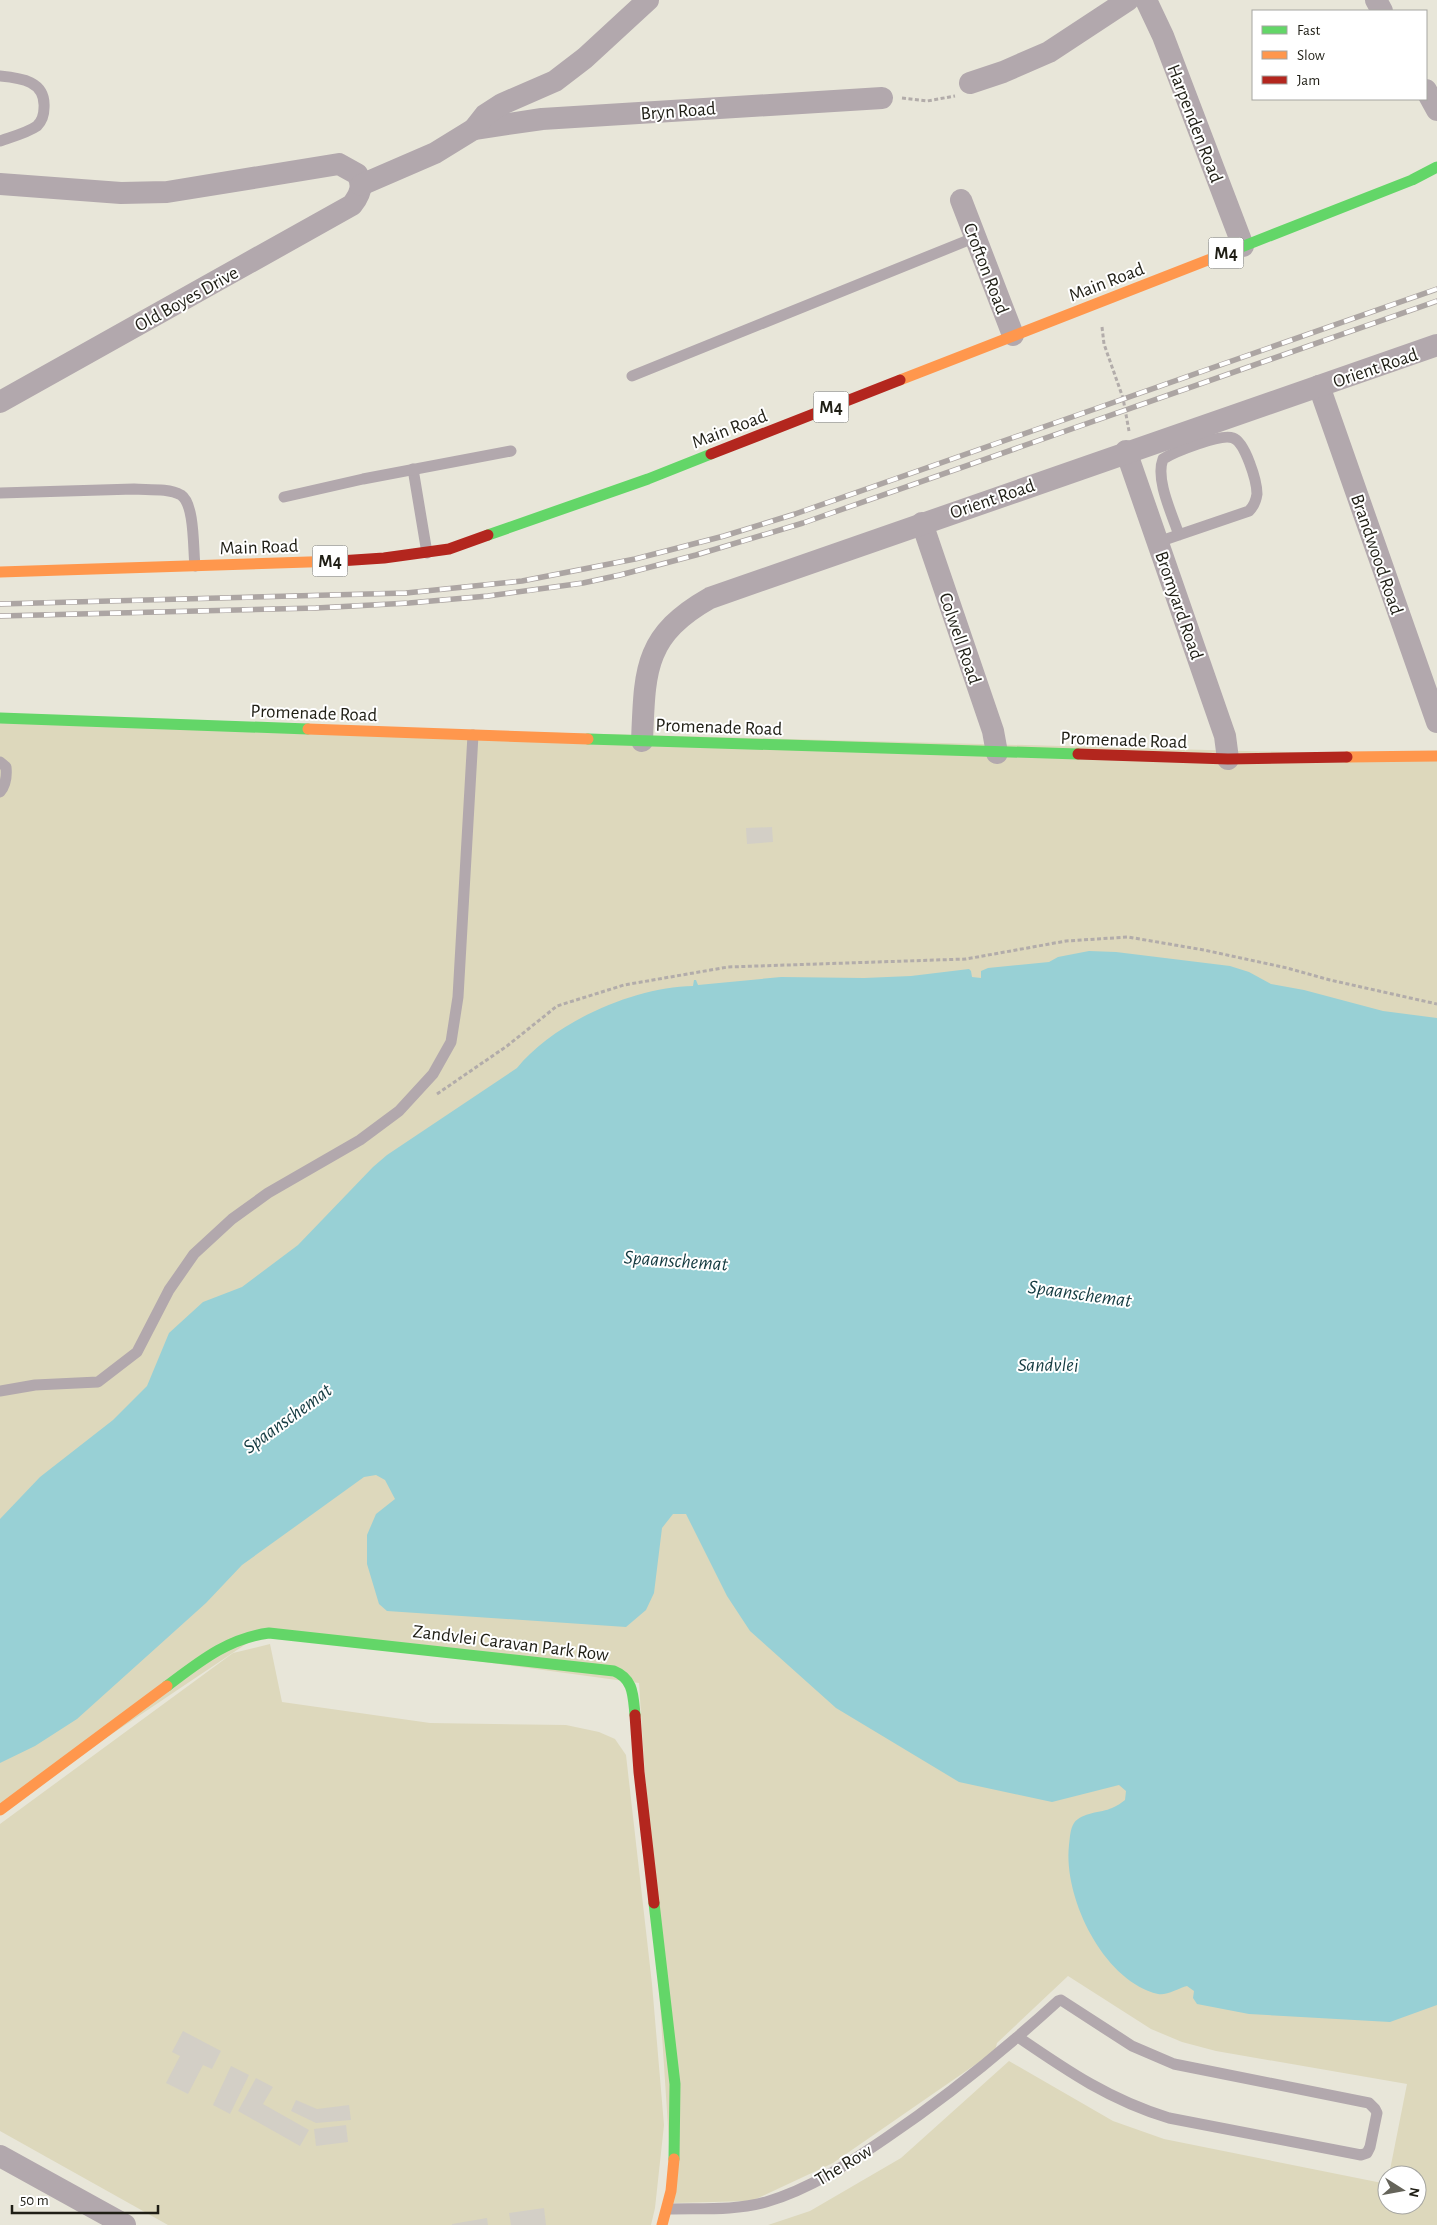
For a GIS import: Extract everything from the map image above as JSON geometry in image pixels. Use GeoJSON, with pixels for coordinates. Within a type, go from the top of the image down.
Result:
{"type":"FeatureCollection","features":[{"type":"Feature","properties":{"kind":"street"},"geometry":{"type":"LineString","coordinates":[[0,184],[121,193],[167,192],[339,164],[350,168],[356,174],[361,185],[435,153],[474,129],[485,115],[502,104],[539,89],[563,75],[585,58],[648,0]]}},
{"type":"Feature","properties":{"kind":"street"},"geometry":{"type":"LineString","coordinates":[[970,83],[1003,72],[1049,52],[1128,0]]}},
{"type":"Feature","properties":{"kind":"street","name":"Harpenden Road"},"geometry":{"type":"LineString","coordinates":[[1146,0],[1163,36],[1243,246]]}},
{"type":"Feature","properties":{"kind":"street"},"geometry":{"type":"LineString","coordinates":[[1427,92],[1437,110]]}},
{"type":"Feature","properties":{"kind":"street","name":"Bryn Road"},"geometry":{"type":"LineString","coordinates":[[474,129],[542,119],[882,98]]}},
{"type":"Feature","properties":{"kind":"street","name":"Main Road"},"geometry":{"type":"LineString","coordinates":[[0,572],[335,560],[427,553],[449,549],[648,479],[1412,180],[1437,167]]}},
{"type":"Feature","properties":{"kind":"street","name":"Old Boyes Drive"},"geometry":{"type":"LineString","coordinates":[[0,402],[352,205],[360,192],[361,185]]}},
{"type":"Feature","properties":{"kind":"street","name":"Crofton Road"},"geometry":{"type":"LineString","coordinates":[[961,200],[1013,336]]}},
{"type":"Feature","properties":{"kind":"street","name":"Orient Road"},"geometry":{"type":"LineString","coordinates":[[642,741],[646,674],[654,649],[667,629],[688,610],[710,598],[1130,450],[1437,345]]}},
{"type":"Feature","properties":{"kind":"street","name":"Brandwood Road"},"geometry":{"type":"LineString","coordinates":[[1319,386],[1437,722]]}},
{"type":"Feature","properties":{"kind":"street","name":"Bromyard Road"},"geometry":{"type":"LineString","coordinates":[[1130,450],[1158,542],[1225,736],[1228,759]]}},
{"type":"Feature","properties":{"kind":"street","name":"Colwell Road"},"geometry":{"type":"LineString","coordinates":[[922,523],[993,731],[997,753]]}},
{"type":"Feature","properties":{"kind":"street","name":"Promenade Road"},"geometry":{"type":"LineString","coordinates":[[0,718],[997,753],[1228,759],[1437,756]]}},
{"type":"Feature","properties":{"kind":"street","name":"Zandvlei Caravan Park Row"},"geometry":{"type":"LineString","coordinates":[[0,1810],[208,1655],[232,1642],[255,1635],[269,1633],[365,1643],[614,1671],[624,1675],[633,1690],[640,1782],[675,2084],[676,2134],[668,2209]]}},
{"type":"Feature","properties":{"kind":"street"},"geometry":{"type":"LineString","coordinates":[[0,2156],[125,2225]]}},
{"type":"Feature","properties":{"kind":"street"},"geometry":{"type":"LineString","coordinates":[[662,2225],[668,2209]]}},
{"type":"Feature","properties":{"kind":"lane"},"geometry":{"type":"LineString","coordinates":[[0,76],[18,78],[36,84],[45,102],[44,116],[36,127],[0,141]]}},
{"type":"Feature","properties":{"kind":"lane"},"geometry":{"type":"LineString","coordinates":[[632,376],[976,237]]}},
{"type":"Feature","properties":{"kind":"lane"},"geometry":{"type":"LineString","coordinates":[[1158,542],[1179,535],[1249,511],[1254,507],[1257,494],[1256,484],[1244,449],[1236,438],[1230,436],[1210,440],[1163,459],[1161,466],[1163,485],[1179,535]]}},
{"type":"Feature","properties":{"kind":"lane"},"geometry":{"type":"LineString","coordinates":[[284,497],[511,451]]}},
{"type":"Feature","properties":{"kind":"lane"},"geometry":{"type":"LineString","coordinates":[[413,470],[427,553]]}},
{"type":"Feature","properties":{"kind":"lane"},"geometry":{"type":"LineString","coordinates":[[0,493],[134,489],[179,494],[190,506],[195,566]]}},
{"type":"Feature","properties":{"kind":"lane"},"geometry":{"type":"LineString","coordinates":[[0,1391],[35,1385],[98,1382],[136,1352],[170,1290],[194,1254],[232,1219],[268,1193],[360,1140],[399,1111],[433,1074],[451,1042],[458,997],[473,735]]}},
{"type":"Feature","properties":{"kind":"lane"},"geometry":{"type":"LineString","coordinates":[[0,762],[6,767],[5,783],[0,792]]}},
{"type":"Feature","properties":{"kind":"lane","name":"The Row"},"geometry":{"type":"LineString","coordinates":[[668,2209],[744,2207],[790,2194],[829,2175],[922,2114],[1007,2048],[1018,2037],[1058,2001],[1065,2002],[1132,2046],[1174,2064],[1369,2103],[1375,2109],[1376,2114],[1370,2148],[1367,2153],[1360,2155],[1169,2118],[1142,2110],[1113,2098],[1071,2074],[1018,2037]]}},
{"type":"Feature","properties":{"kind":"path"},"geometry":{"type":"LineString","coordinates":[[882,98],[940,100],[966,93],[970,90],[970,83]]}},
{"type":"Feature","properties":{"kind":"path"},"geometry":{"type":"LineString","coordinates":[[1102,322],[1104,344],[1123,398],[1130,450]]}},
{"type":"Feature","properties":{"kind":"path"},"geometry":{"type":"LineString","coordinates":[[430,1098],[445,1090],[507,1046],[557,1006],[624,985],[728,966],[966,958],[1066,941],[1128,937],[1204,950],[1278,966],[1330,980],[1437,1004]]}},
{"type":"Feature","properties":{"kind":"shaded area"},"geometry":{"type":"Polygon","coordinates":[[[0,718],[1437,756],[1437,2225],[768,2225],[810,2211],[901,2158],[1009,2061],[1113,2121],[1164,2139],[1377,2182],[1377,2215],[1427,2215],[1427,2165],[1391,2165],[1407,2084],[1216,2051],[1182,2042],[1151,2029],[1068,1976],[997,2043],[995,2051],[833,2163],[752,2201],[673,2203],[639,1683],[264,1632],[0,1809],[0,718]]]}},
{"type":"Feature","properties":{"kind":"shaded area"},"geometry":{"type":"Polygon","coordinates":[[[270,1644],[282,1702],[430,1723],[566,1725],[599,1732],[615,1739],[626,1755],[652,1984],[664,2125],[655,2208],[651,2225],[168,2225],[0,2131],[0,1824],[233,1653],[270,1644]]]}},
{"type":"Feature","properties":{"kind":"water","name":"Sandvlei"},"geometry":{"type":"Polygon","coordinates":[[[1089,951],[1116,952],[1230,966],[1249,972],[1271,984],[1304,990],[1383,1011],[1437,1018],[1437,2005],[1390,2022],[1249,2014],[1197,2004],[1193,1998],[1194,1991],[1187,1986],[1169,1993],[1158,1994],[1138,1986],[1120,1973],[1104,1955],[1091,1934],[1080,1912],[1069,1866],[1070,1837],[1077,1819],[1092,1813],[1108,1810],[1117,1805],[1125,1800],[1126,1791],[1119,1785],[1052,1802],[959,1782],[836,1708],[750,1631],[727,1596],[686,1514],[673,1514],[662,1528],[654,1593],[646,1610],[626,1627],[387,1611],[379,1604],[367,1564],[367,1535],[376,1514],[395,1499],[385,1480],[376,1475],[364,1477],[242,1565],[206,1603],[77,1719],[35,1746],[0,1763],[0,1519],[40,1477],[113,1420],[147,1386],[169,1333],[203,1302],[242,1287],[298,1245],[373,1167],[387,1155],[517,1068],[533,1051],[573,1022],[621,1000],[670,988],[693,986],[694,980],[696,980],[698,985],[781,977],[864,978],[911,976],[969,969],[972,977],[981,978],[981,971],[988,968],[1049,962],[1058,957],[1089,951]]]}},
{"type":"Feature","properties":{"kind":"building"},"geometry":{"type":"Polygon","coordinates":[[[772,827],[773,842],[747,844],[746,828],[772,827]]]}},
{"type":"Feature","properties":{"kind":"building"},"geometry":{"type":"Polygon","coordinates":[[[183,2031],[221,2051],[212,2069],[203,2065],[188,2094],[166,2083],[180,2056],[172,2052],[183,2031]]]}},
{"type":"Feature","properties":{"kind":"building"},"geometry":{"type":"Polygon","coordinates":[[[231,2066],[249,2075],[230,2114],[213,2105],[231,2066]]]}},
{"type":"Feature","properties":{"kind":"building"},"geometry":{"type":"Polygon","coordinates":[[[256,2078],[273,2087],[263,2104],[309,2130],[300,2146],[238,2111],[256,2078]]]}},
{"type":"Feature","properties":{"kind":"building"},"geometry":{"type":"Polygon","coordinates":[[[296,2100],[317,2109],[349,2105],[351,2120],[316,2123],[291,2111],[296,2100]]]}},
{"type":"Feature","properties":{"kind":"building"},"geometry":{"type":"Polygon","coordinates":[[[346,2125],[348,2142],[316,2146],[314,2129],[346,2125]]]}},
{"type":"Feature","properties":{"kind":"building"},"geometry":{"type":"Polygon","coordinates":[[[544,2208],[546,2225],[511,2225],[509,2213],[544,2208]]]}},
{"type":"Feature","properties":{"kind":"building"},"geometry":{"type":"Polygon","coordinates":[[[487,2218],[488,2225],[452,2225],[452,2224],[487,2218]]]}},
{"type":"Feature","properties":{"kind":"railway"},"geometry":{"type":"LineString","coordinates":[[0,604],[406,593],[522,581],[635,559],[724,536],[795,514],[1437,289]]}},
{"type":"Feature","properties":{"kind":"railway"},"geometry":{"type":"LineString","coordinates":[[0,616],[316,608],[409,603],[488,596],[583,583],[620,575],[696,555],[803,523],[1437,301]]}},
{"type":"Feature","properties":{"kind":"traffic: fast"},"geometry":{"type":"LineString","coordinates":[[1226,253],[1412,180],[1437,167]]}},
{"type":"Feature","properties":{"kind":"traffic: fast"},"geometry":{"type":"LineString","coordinates":[[488,535],[648,479],[711,454]]}},
{"type":"Feature","properties":{"kind":"traffic: fast"},"geometry":{"type":"LineString","coordinates":[[0,718],[308,729]]}},
{"type":"Feature","properties":{"kind":"traffic: fast"},"geometry":{"type":"LineString","coordinates":[[588,739],[1078,754]]}},
{"type":"Feature","properties":{"kind":"traffic: fast"},"geometry":{"type":"LineString","coordinates":[[167,1686],[215,1652],[240,1640],[269,1633],[614,1671],[621,1674],[629,1683],[633,1695],[635,1715]]}},
{"type":"Feature","properties":{"kind":"traffic: fast"},"geometry":{"type":"LineString","coordinates":[[654,1903],[675,2084],[674,2159]]}},
{"type":"Feature","properties":{"kind":"traffic: slow"},"geometry":{"type":"LineString","coordinates":[[900,380],[1226,253]]}},
{"type":"Feature","properties":{"kind":"traffic: slow"},"geometry":{"type":"LineString","coordinates":[[0,572],[339,561]]}},
{"type":"Feature","properties":{"kind":"traffic: slow"},"geometry":{"type":"LineString","coordinates":[[308,729],[588,739]]}},
{"type":"Feature","properties":{"kind":"traffic: slow"},"geometry":{"type":"LineString","coordinates":[[1347,757],[1437,756]]}},
{"type":"Feature","properties":{"kind":"traffic: slow"},"geometry":{"type":"LineString","coordinates":[[0,1810],[167,1686]]}},
{"type":"Feature","properties":{"kind":"traffic: slow"},"geometry":{"type":"LineString","coordinates":[[662,2225],[671,2191],[674,2159]]}},
{"type":"Feature","properties":{"kind":"traffic: jam"},"geometry":{"type":"LineString","coordinates":[[711,454],[900,380]]}},
{"type":"Feature","properties":{"kind":"traffic: jam"},"geometry":{"type":"LineString","coordinates":[[339,561],[384,558],[449,549],[488,535]]}},
{"type":"Feature","properties":{"kind":"traffic: jam"},"geometry":{"type":"LineString","coordinates":[[1078,754],[1228,759],[1347,757]]}},
{"type":"Feature","properties":{"kind":"traffic: jam"},"geometry":{"type":"LineString","coordinates":[[635,1715],[639,1772],[654,1903]]}},
{"type":"Feature","properties":{"kind":"water label","name":"Spaanschemat"},"geometry":{"type":"Point","coordinates":[676,1260]}},
{"type":"Feature","properties":{"kind":"water label","name":"Spaanschemat"},"geometry":{"type":"Point","coordinates":[1080,1293]}},
{"type":"Feature","properties":{"kind":"water label","name":"Spaanschemat"},"geometry":{"type":"Point","coordinates":[287,1418]}}]}
